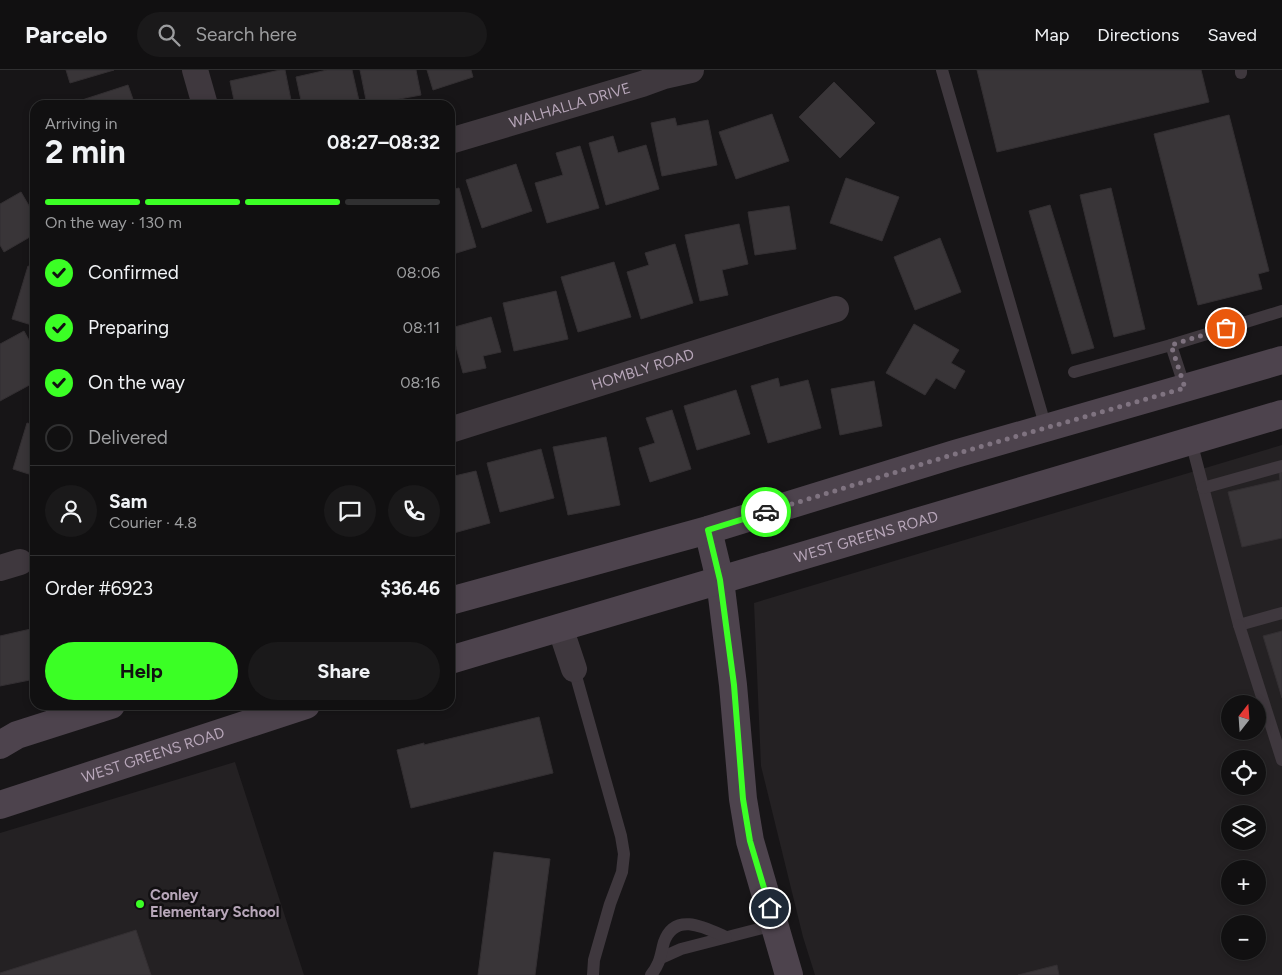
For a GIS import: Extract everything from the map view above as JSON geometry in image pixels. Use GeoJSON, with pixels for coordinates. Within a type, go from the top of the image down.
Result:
{"type":"FeatureCollection","features":[{"type":"Feature","properties":{"kind":"main road"},"geometry":{"type":"LineString","coordinates":[[455,600],[708,530],[1046,428],[1282,360]]}},
{"type":"Feature","properties":{"kind":"main road","name":"WEST GREENS ROAD"},"geometry":{"type":"LineString","coordinates":[[455,658],[1282,414]]}},
{"type":"Feature","properties":{"kind":"main road"},"geometry":{"type":"LineString","coordinates":[[708,530],[720,580],[734,685],[743,799],[750,841],[788,975]]}},
{"type":"Feature","properties":{"kind":"main road"},"geometry":{"type":"LineString","coordinates":[[0,744],[18,735],[96,710]]}},
{"type":"Feature","properties":{"kind":"main road","name":"WEST GREENS ROAD"},"geometry":{"type":"LineString","coordinates":[[0,805],[291,710]]}},
{"type":"Feature","properties":{"kind":"street"},"geometry":{"type":"LineString","coordinates":[[195,70],[204,100]]}},
{"type":"Feature","properties":{"kind":"street","name":"WALHALLA DRIVE"},"geometry":{"type":"LineString","coordinates":[[455,139],[664,76],[691,70]]}},
{"type":"Feature","properties":{"kind":"street","name":"HOMBLY ROAD"},"geometry":{"type":"LineString","coordinates":[[455,428],[836,310]]}},
{"type":"Feature","properties":{"kind":"street"},"geometry":{"type":"LineString","coordinates":[[560,627],[574,669]]}},
{"type":"Feature","properties":{"kind":"lane"},"geometry":{"type":"LineString","coordinates":[[942,70],[1046,428]]}},
{"type":"Feature","properties":{"kind":"lane"},"geometry":{"type":"LineString","coordinates":[[1074,372],[1282,311]]}},
{"type":"Feature","properties":{"kind":"lane"},"geometry":{"type":"LineString","coordinates":[[1171,345],[1185,388]]}},
{"type":"Feature","properties":{"kind":"lane"},"geometry":{"type":"LineString","coordinates":[[1191,441],[1239,625],[1282,760]]}},
{"type":"Feature","properties":{"kind":"lane"},"geometry":{"type":"LineString","coordinates":[[1203,488],[1282,466]]}},
{"type":"Feature","properties":{"kind":"lane"},"geometry":{"type":"LineString","coordinates":[[1239,625],[1282,613]]}},
{"type":"Feature","properties":{"kind":"lane"},"geometry":{"type":"LineString","coordinates":[[574,669],[621,836],[624,854],[622,872],[610,904],[594,960],[593,975]]}},
{"type":"Feature","properties":{"kind":"lane"},"geometry":{"type":"LineString","coordinates":[[651,975],[661,958],[665,941],[677,926],[694,925],[726,937]]}},
{"type":"Feature","properties":{"kind":"lane"},"geometry":{"type":"LineString","coordinates":[[661,958],[681,949],[774,925]]}},
{"type":"Feature","properties":{"kind":"shaded area"},"geometry":{"type":"Polygon","coordinates":[[[1282,445],[1282,975],[815,975],[803,937],[761,766],[754,603],[1282,445]]]}},
{"type":"Feature","properties":{"kind":"shaded area","name":"Conley Elementary School"},"geometry":{"type":"Polygon","coordinates":[[[235,762],[304,975],[0,975],[0,833],[235,762]]]}},
{"type":"Feature","properties":{"kind":"building"},"geometry":{"type":"Polygon","coordinates":[[[66,70],[114,70],[70,83],[66,70]]]}},
{"type":"Feature","properties":{"kind":"building"},"geometry":{"type":"Polygon","coordinates":[[[285,70],[291,100],[234,100],[230,81],[285,70]]]}},
{"type":"Feature","properties":{"kind":"building"},"geometry":{"type":"Polygon","coordinates":[[[327,70],[352,70],[359,100],[301,100],[296,77],[327,70]]]}},
{"type":"Feature","properties":{"kind":"building"},"geometry":{"type":"Polygon","coordinates":[[[360,70],[416,70],[421,95],[394,100],[366,100],[360,70]]]}},
{"type":"Feature","properties":{"kind":"building"},"geometry":{"type":"Polygon","coordinates":[[[427,70],[471,70],[473,77],[433,90],[427,70]]]}},
{"type":"Feature","properties":{"kind":"building"},"geometry":{"type":"Polygon","coordinates":[[[977,70],[1201,70],[1209,102],[997,152],[977,70]]]}},
{"type":"Feature","properties":{"kind":"building"},"geometry":{"type":"Polygon","coordinates":[[[834,82],[875,123],[840,158],[799,117],[834,82]]]}},
{"type":"Feature","properties":{"kind":"building"},"geometry":{"type":"Polygon","coordinates":[[[128,85],[133,100],[82,100],[128,85]]]}},
{"type":"Feature","properties":{"kind":"building"},"geometry":{"type":"Polygon","coordinates":[[[772,114],[789,161],[736,179],[719,132],[772,114]]]}},
{"type":"Feature","properties":{"kind":"building"},"geometry":{"type":"Polygon","coordinates":[[[1229,115],[1269,271],[1258,274],[1262,289],[1198,305],[1154,134],[1229,115]]]}},
{"type":"Feature","properties":{"kind":"building"},"geometry":{"type":"Polygon","coordinates":[[[675,118],[677,126],[708,120],[717,165],[662,176],[651,123],[675,118]]]}},
{"type":"Feature","properties":{"kind":"building"},"geometry":{"type":"Polygon","coordinates":[[[613,136],[618,153],[646,145],[659,189],[606,205],[589,143],[613,136]]]}},
{"type":"Feature","properties":{"kind":"building"},"geometry":{"type":"Polygon","coordinates":[[[580,146],[599,208],[547,223],[535,183],[563,175],[556,153],[580,146]]]}},
{"type":"Feature","properties":{"kind":"building"},"geometry":{"type":"Polygon","coordinates":[[[516,164],[532,211],[482,228],[466,180],[516,164]]]}},
{"type":"Feature","properties":{"kind":"building"},"geometry":{"type":"Polygon","coordinates":[[[846,178],[899,197],[882,241],[830,223],[846,178]]]}},
{"type":"Feature","properties":{"kind":"building"},"geometry":{"type":"Polygon","coordinates":[[[459,188],[476,247],[455,253],[455,189],[459,188]]]}},
{"type":"Feature","properties":{"kind":"building"},"geometry":{"type":"Polygon","coordinates":[[[1111,188],[1145,329],[1114,337],[1080,195],[1111,188]]]}},
{"type":"Feature","properties":{"kind":"building"},"geometry":{"type":"Polygon","coordinates":[[[21,192],[30,207],[30,237],[4,252],[0,245],[0,204],[21,192]]]}},
{"type":"Feature","properties":{"kind":"building"},"geometry":{"type":"Polygon","coordinates":[[[1050,205],[1094,348],[1072,354],[1029,211],[1050,205]]]}},
{"type":"Feature","properties":{"kind":"building"},"geometry":{"type":"Polygon","coordinates":[[[789,206],[796,249],[755,255],[748,212],[789,206]]]}},
{"type":"Feature","properties":{"kind":"building"},"geometry":{"type":"Polygon","coordinates":[[[739,224],[748,264],[722,270],[728,295],[700,301],[685,235],[739,224]]]}},
{"type":"Feature","properties":{"kind":"building"},"geometry":{"type":"Polygon","coordinates":[[[940,238],[961,292],[915,310],[894,257],[940,238]]]}},
{"type":"Feature","properties":{"kind":"building"},"geometry":{"type":"Polygon","coordinates":[[[675,244],[693,303],[641,319],[627,272],[649,265],[645,253],[675,244]]]}},
{"type":"Feature","properties":{"kind":"building"},"geometry":{"type":"Polygon","coordinates":[[[614,262],[631,317],[578,332],[561,277],[614,262]]]}},
{"type":"Feature","properties":{"kind":"building"},"geometry":{"type":"Polygon","coordinates":[[[28,266],[30,267],[30,324],[12,319],[28,266]]]}},
{"type":"Feature","properties":{"kind":"building"},"geometry":{"type":"Polygon","coordinates":[[[556,291],[568,339],[514,351],[503,303],[556,291]]]}},
{"type":"Feature","properties":{"kind":"building"},"geometry":{"type":"Polygon","coordinates":[[[491,317],[501,352],[483,356],[486,368],[463,373],[455,343],[455,327],[491,317]]]}},
{"type":"Feature","properties":{"kind":"building"},"geometry":{"type":"Polygon","coordinates":[[[914,324],[959,350],[951,363],[965,371],[955,389],[936,378],[925,395],[886,373],[914,324]]]}},
{"type":"Feature","properties":{"kind":"building"},"geometry":{"type":"Polygon","coordinates":[[[24,331],[30,342],[30,385],[0,401],[0,344],[24,331]]]}},
{"type":"Feature","properties":{"kind":"building"},"geometry":{"type":"Polygon","coordinates":[[[778,378],[780,387],[808,380],[821,428],[768,443],[751,386],[778,378]]]}},
{"type":"Feature","properties":{"kind":"building"},"geometry":{"type":"Polygon","coordinates":[[[874,381],[882,426],[840,435],[831,389],[874,381]]]}},
{"type":"Feature","properties":{"kind":"building"},"geometry":{"type":"Polygon","coordinates":[[[736,390],[750,434],[697,450],[684,406],[736,390]]]}},
{"type":"Feature","properties":{"kind":"building"},"geometry":{"type":"Polygon","coordinates":[[[672,410],[691,469],[650,482],[639,448],[655,443],[646,418],[672,410]]]}},
{"type":"Feature","properties":{"kind":"building"},"geometry":{"type":"Polygon","coordinates":[[[27,423],[30,424],[30,474],[13,469],[27,423]]]}},
{"type":"Feature","properties":{"kind":"building"},"geometry":{"type":"Polygon","coordinates":[[[606,437],[620,505],[568,515],[553,447],[606,437]]]}},
{"type":"Feature","properties":{"kind":"building"},"geometry":{"type":"Polygon","coordinates":[[[541,449],[554,498],[500,512],[487,463],[541,449]]]}},
{"type":"Feature","properties":{"kind":"building"},"geometry":{"type":"Polygon","coordinates":[[[476,471],[490,523],[455,533],[455,476],[476,471]]]}},
{"type":"Feature","properties":{"kind":"building"},"geometry":{"type":"Polygon","coordinates":[[[1279,472],[1282,472],[1282,538],[1242,547],[1228,492],[1280,480],[1279,472]]]}},
{"type":"Feature","properties":{"kind":"building"},"geometry":{"type":"Polygon","coordinates":[[[30,629],[30,680],[0,686],[0,636],[30,629]]]}},
{"type":"Feature","properties":{"kind":"building"},"geometry":{"type":"Polygon","coordinates":[[[1282,631],[1282,698],[1263,636],[1282,631]]]}},
{"type":"Feature","properties":{"kind":"building"},"geometry":{"type":"Polygon","coordinates":[[[539,717],[553,773],[411,808],[397,750],[539,717]]]}},
{"type":"Feature","properties":{"kind":"building"},"geometry":{"type":"Polygon","coordinates":[[[494,852],[550,859],[535,975],[478,975],[494,852]]]}},
{"type":"Feature","properties":{"kind":"building"},"geometry":{"type":"Polygon","coordinates":[[[136,930],[151,975],[0,975],[0,973],[136,930]]]}},
{"type":"Feature","properties":{"kind":"building"},"geometry":{"type":"Polygon","coordinates":[[[1057,965],[1059,975],[1018,975],[1057,965]]]}},
{"type":"Feature","properties":{"kind":"way so far"},"geometry":{"type":"LineString","coordinates":[[766,512],[955,454],[1185,388],[1171,345],[1226,328]]}},
{"type":"Feature","properties":{"kind":"place","name":"Conley Elementary School"},"geometry":{"type":"Point","coordinates":[140,904]}},
{"type":"Feature","properties":{"kind":"route"},"geometry":{"type":"LineString","coordinates":[[766,512],[708,530],[720,580],[734,685],[743,799],[750,841],[770,908]]}}]}
